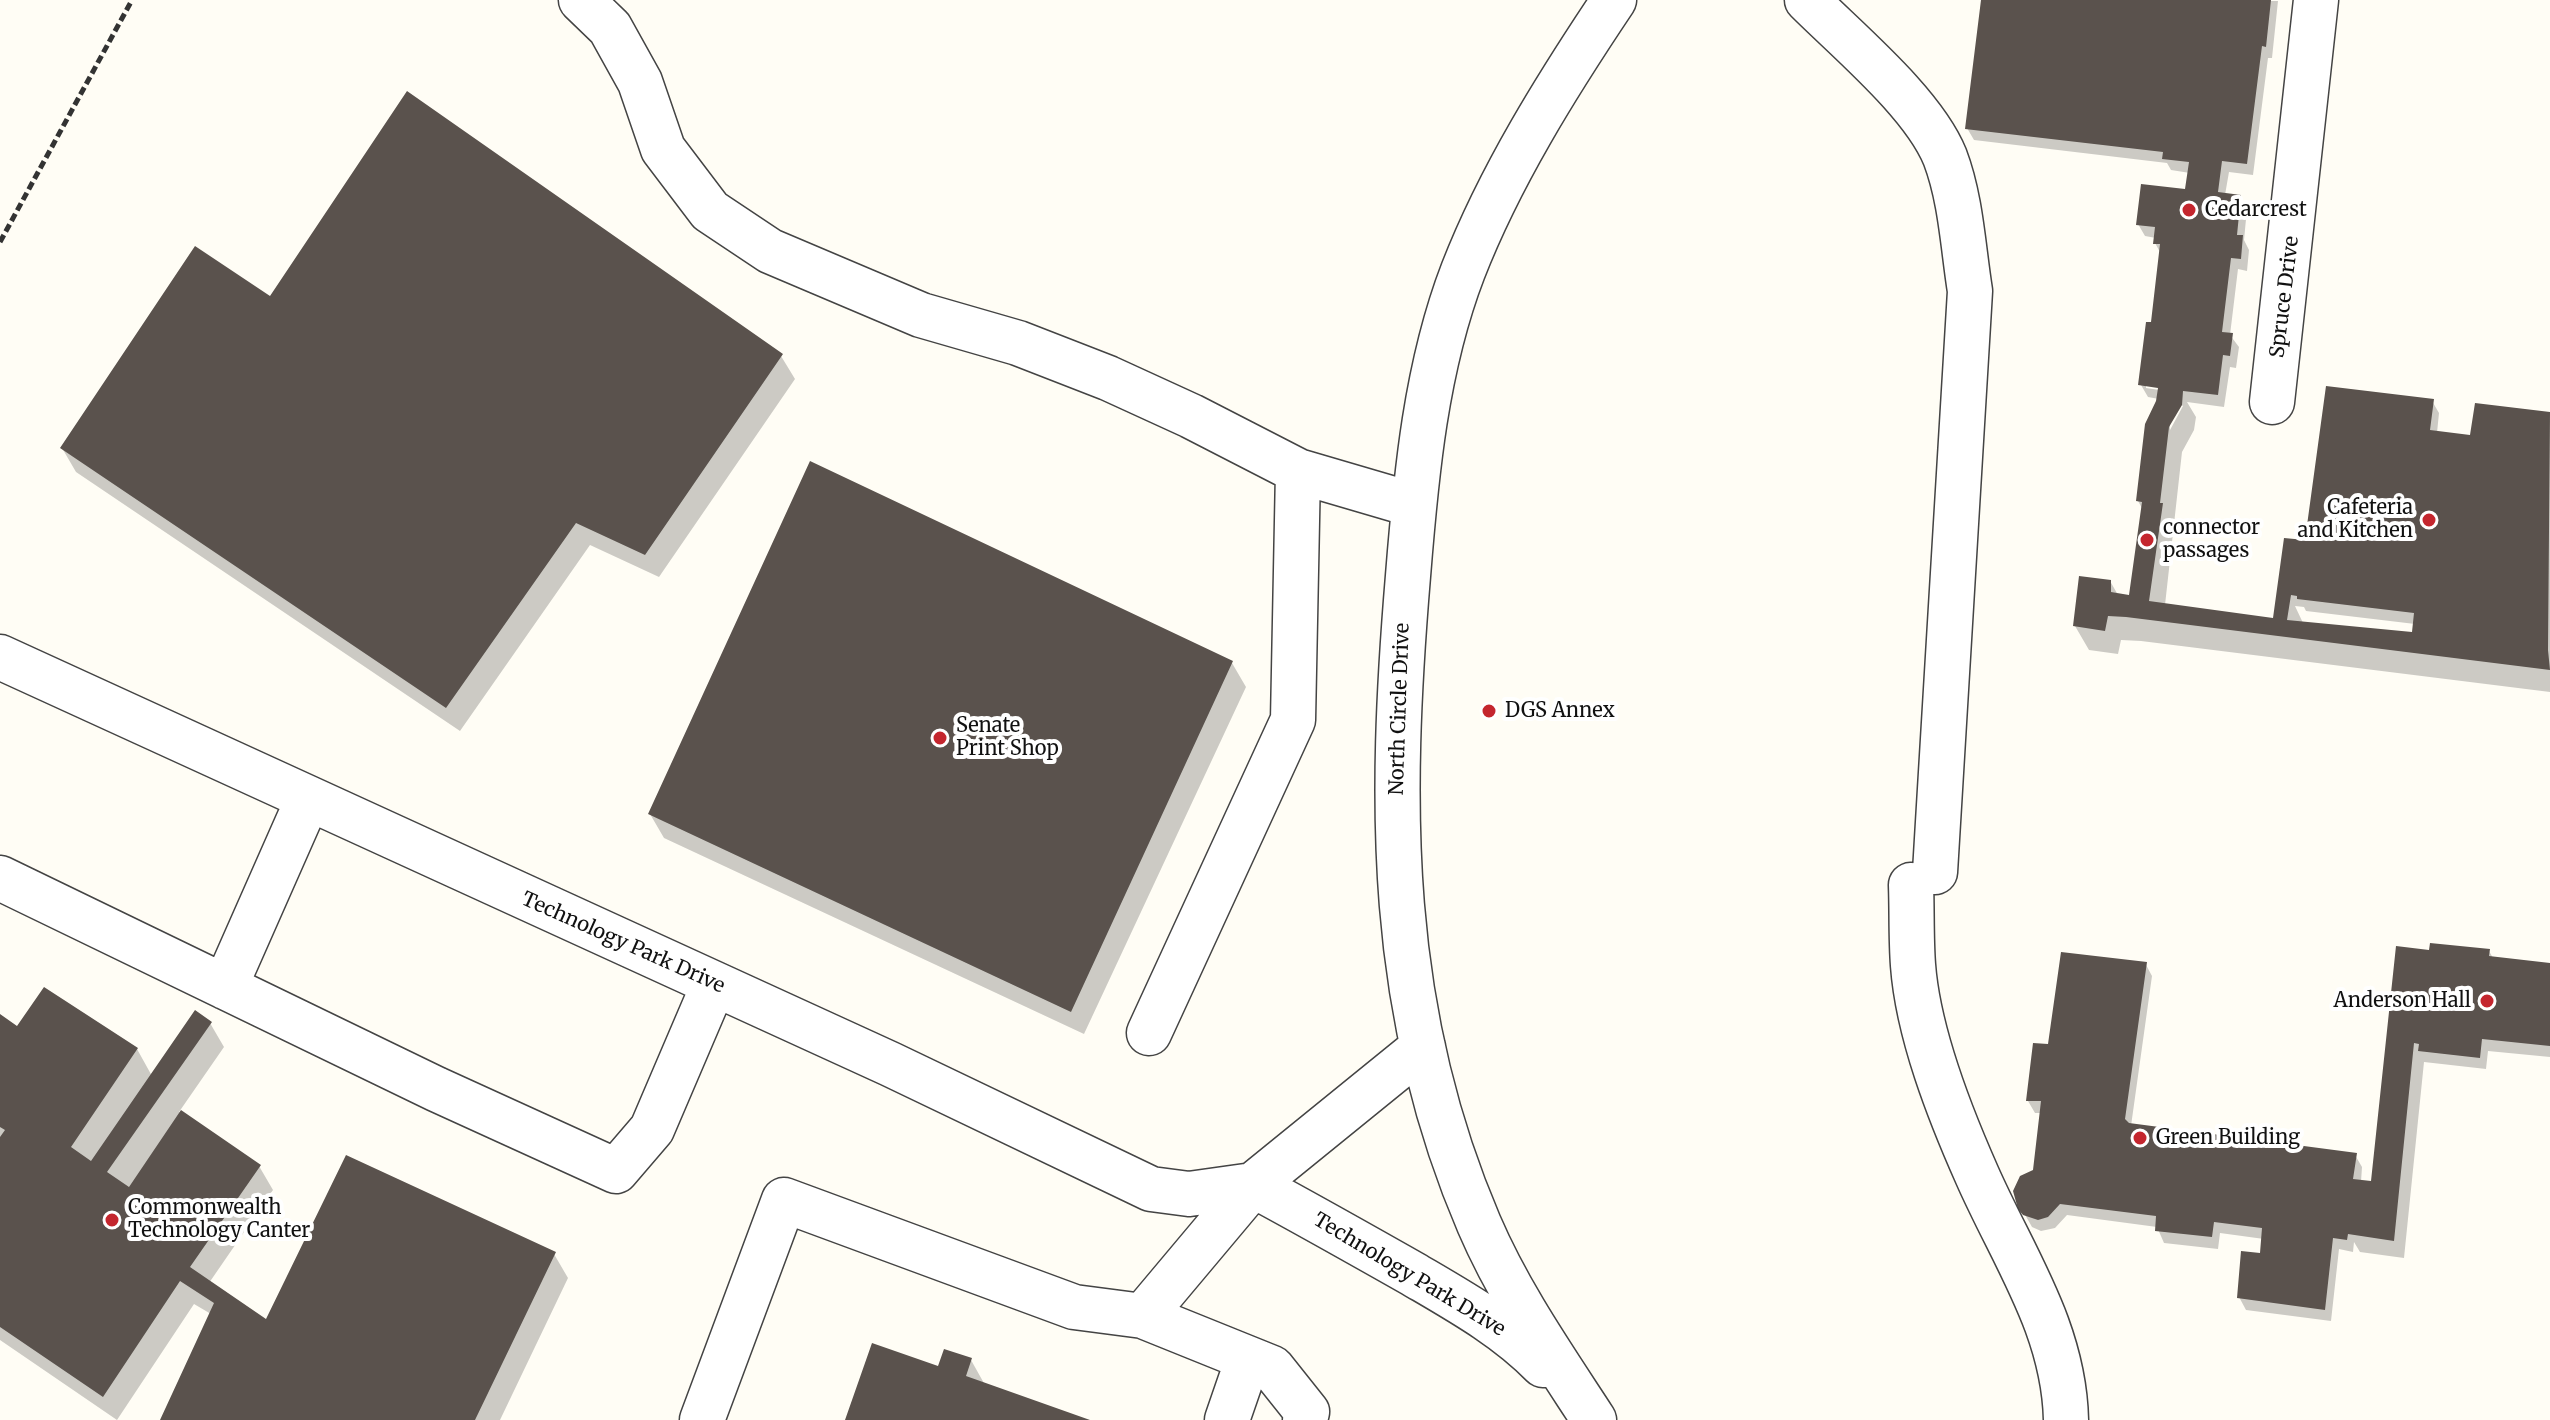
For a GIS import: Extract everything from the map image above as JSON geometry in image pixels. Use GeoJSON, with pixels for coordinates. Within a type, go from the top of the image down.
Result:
{"type":"FeatureCollection","features":[{"type":"Feature","properties":{"kind":"street"},"geometry":{"type":"LineString","coordinates":[[581,0],[610,28],[640,82],[663,149],[710,211],[770,251],[921,315],[1018,343],[1108,378],[1298,471],[1414,505]]}},
{"type":"Feature","properties":{"kind":"street","name":"North Circle Drive"},"geometry":{"type":"LineString","coordinates":[[1592,1416],[1498,1267],[1449,1141],[1423,1047],[1403,933],[1396,785],[1402,637],[1414,505],[1437,362],[1462,272],[1510,170],[1614,0]]}},
{"type":"Feature","properties":{"kind":"street"},"geometry":{"type":"LineString","coordinates":[[1807,0],[1911,103],[1944,156],[1957,204],[1970,291],[1923,878],[1913,967],[1929,1048],[1977,1175],[2047,1318],[2065,1389],[2066,1420]]}},
{"type":"Feature","properties":{"kind":"street","name":"Spruce Drive"},"geometry":{"type":"LineString","coordinates":[[2272,402],[2316,0]]}},
{"type":"Feature","properties":{"kind":"street"},"geometry":{"type":"LineString","coordinates":[[1149,1033],[1293,720],[1298,471]]}},
{"type":"Feature","properties":{"kind":"street","name":"Technology Park Drive"},"geometry":{"type":"LineString","coordinates":[[0,657],[890,1064],[1151,1189],[1189,1194],[1253,1185],[1354,1240],[1493,1323],[1525,1347],[1592,1416]]}},
{"type":"Feature","properties":{"kind":"street"},"geometry":{"type":"LineString","coordinates":[[225,987],[308,799]]}},
{"type":"Feature","properties":{"kind":"street"},"geometry":{"type":"LineString","coordinates":[[0,878],[436,1089],[616,1171],[652,1129],[714,984]]}},
{"type":"Feature","properties":{"kind":"street"},"geometry":{"type":"LineString","coordinates":[[1143,1316],[1253,1185],[1423,1047]]}},
{"type":"Feature","properties":{"kind":"street"},"geometry":{"type":"LineString","coordinates":[[702,1420],[784,1200],[1074,1307],[1143,1316],[1272,1368],[1307,1412],[1305,1420]]}},
{"type":"Feature","properties":{"kind":"street"},"geometry":{"type":"LineString","coordinates":[[1227,1420],[1248,1359]]}},
{"type":"Feature","properties":{"kind":"path"},"geometry":{"type":"LineString","coordinates":[[0,242],[132,0]]}},
{"type":"Feature","properties":{"kind":"building"},"geometry":{"type":"Polygon","coordinates":[[[1981,0],[2271,0],[2247,164],[2222,161],[2218,192],[2241,195],[2237,235],[2243,235],[2241,259],[2231,258],[2222,332],[2233,333],[2230,356],[2223,355],[2218,395],[2183,391],[2182,405],[2169,427],[2160,503],[2163,503],[2149,601],[2273,618],[2284,538],[2305,540],[2326,386],[2434,399],[2430,430],[2470,435],[2475,403],[2550,412],[2550,670],[2126,617],[2108,616],[2105,631],[2073,626],[2079,576],[2111,580],[2111,592],[2129,595],[2142,502],[2136,501],[2145,424],[2156,401],[2158,388],[2138,385],[2146,322],[2151,322],[2160,244],[2153,244],[2155,227],[2136,225],[2141,184],[2185,189],[2189,162],[2162,159],[2163,152],[1965,129],[1981,0]],[[2291,595],[2287,620],[2412,632],[2414,613],[2297,599],[2297,596],[2291,595]]]}},
{"type":"Feature","properties":{"kind":"building"},"geometry":{"type":"Polygon","coordinates":[[[407,91],[783,354],[645,555],[576,523],[446,708],[60,448],[195,246],[270,296],[407,91]]]}},
{"type":"Feature","properties":{"kind":"building","name":"Senate Print Shop"},"geometry":{"type":"Polygon","coordinates":[[[810,461],[1233,661],[1071,1012],[648,814],[810,461]]]}},
{"type":"Feature","properties":{"kind":"building","name":"Green Building"},"geometry":{"type":"Polygon","coordinates":[[[2430,943],[2490,949],[2489,956],[2550,963],[2550,1046],[2482,1039],[2480,1058],[2418,1051],[2419,1044],[2414,1043],[2394,1241],[2348,1234],[2347,1240],[2333,1238],[2325,1310],[2237,1298],[2241,1251],[2260,1253],[2262,1228],[2214,1222],[2212,1237],[2155,1231],[2156,1216],[2060,1204],[2048,1217],[2038,1220],[2023,1215],[2018,1209],[2013,1191],[2020,1176],[2033,1170],[2041,1101],[2026,1101],[2033,1043],[2048,1044],[2061,952],[2147,962],[2125,1119],[2129,1123],[2357,1153],[2353,1179],[2371,1181],[2396,946],[2429,950],[2430,943]]]}},
{"type":"Feature","properties":{"kind":"building","name":"Commonwealth Technology Canter"},"geometry":{"type":"Polygon","coordinates":[[[44,987],[138,1048],[71,1147],[91,1161],[195,1010],[212,1022],[107,1172],[129,1187],[181,1110],[261,1165],[190,1267],[266,1319],[346,1155],[556,1252],[475,1420],[160,1420],[214,1303],[180,1281],[103,1397],[0,1327],[0,1137],[5,1130],[0,1127],[0,1014],[17,1026],[44,987]]]}},
{"type":"Feature","properties":{"kind":"building"},"geometry":{"type":"Polygon","coordinates":[[[872,1343],[938,1366],[944,1349],[972,1358],[966,1376],[1090,1420],[845,1420],[872,1343]]]}},
{"type":"Feature","properties":{"kind":"place","name":"Cedarcrest"},"geometry":{"type":"Point","coordinates":[2189,210]}},
{"type":"Feature","properties":{"kind":"place","name":"Cafeteria and Kitchen"},"geometry":{"type":"Point","coordinates":[2429,520]}},
{"type":"Feature","properties":{"kind":"place","name":"connector passages"},"geometry":{"type":"Point","coordinates":[2147,540]}},
{"type":"Feature","properties":{"kind":"place","name":"DGS Annex"},"geometry":{"type":"Point","coordinates":[1489,711]}},
{"type":"Feature","properties":{"kind":"place","name":"Senate Print Shop"},"geometry":{"type":"Point","coordinates":[940,738]}},
{"type":"Feature","properties":{"kind":"place","name":"Anderson Hall"},"geometry":{"type":"Point","coordinates":[2487,1001]}},
{"type":"Feature","properties":{"kind":"place","name":"Green Building"},"geometry":{"type":"Point","coordinates":[2140,1138]}},
{"type":"Feature","properties":{"kind":"place","name":"Commonwealth Technology Canter"},"geometry":{"type":"Point","coordinates":[112,1220]}}]}
